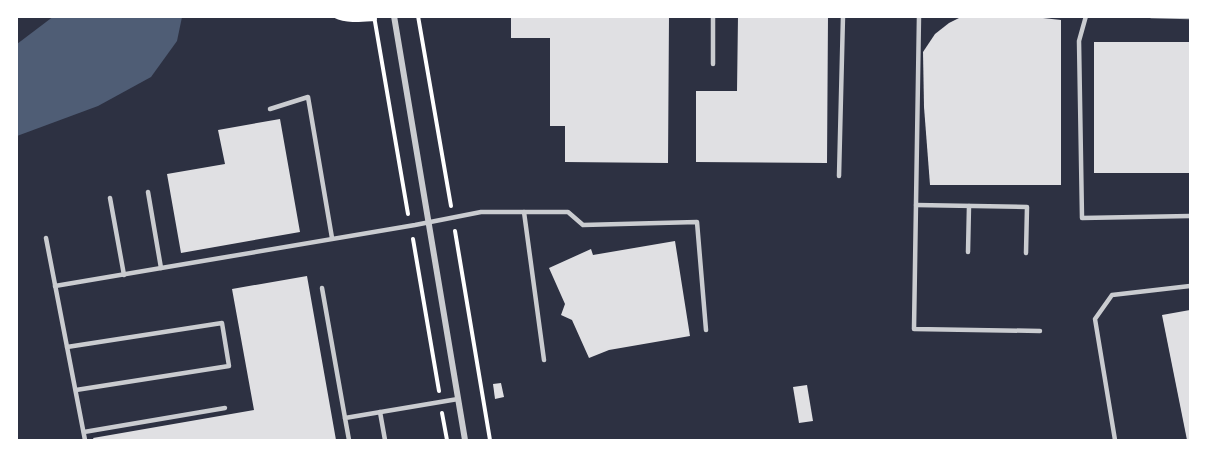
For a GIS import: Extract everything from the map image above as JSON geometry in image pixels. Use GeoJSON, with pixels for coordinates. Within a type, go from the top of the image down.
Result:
{"type":"FeatureCollection","features":[{"type":"Feature","properties":{"kind":"street"},"geometry":{"type":"LineString","coordinates":[[394,17],[465,441]]}},
{"type":"Feature","properties":{"kind":"lane"},"geometry":{"type":"LineString","coordinates":[[713,16],[713,64]]}},
{"type":"Feature","properties":{"kind":"lane"},"geometry":{"type":"LineString","coordinates":[[839,176],[843,16]]}},
{"type":"Feature","properties":{"kind":"lane"},"geometry":{"type":"LineString","coordinates":[[918,16],[914,329],[1040,331]]}},
{"type":"Feature","properties":{"kind":"lane"},"geometry":{"type":"LineString","coordinates":[[1086,16],[1079,41],[1082,218],[1191,216]]}},
{"type":"Feature","properties":{"kind":"lane"},"geometry":{"type":"LineString","coordinates":[[1151,16],[1191,17]]}},
{"type":"Feature","properties":{"kind":"lane"},"geometry":{"type":"LineString","coordinates":[[270,110],[308,97],[332,238]]}},
{"type":"Feature","properties":{"kind":"lane"},"geometry":{"type":"LineString","coordinates":[[148,192],[161,268]]}},
{"type":"Feature","properties":{"kind":"lane"},"geometry":{"type":"LineString","coordinates":[[110,198],[124,274]]}},
{"type":"Feature","properties":{"kind":"lane"},"geometry":{"type":"LineString","coordinates":[[916,205],[1027,207],[1026,253]]}},
{"type":"Feature","properties":{"kind":"lane"},"geometry":{"type":"LineString","coordinates":[[968,252],[969,206]]}},
{"type":"Feature","properties":{"kind":"lane"},"geometry":{"type":"LineString","coordinates":[[55,286],[481,212],[568,212],[583,225],[697,222],[706,330]]}},
{"type":"Feature","properties":{"kind":"lane"},"geometry":{"type":"LineString","coordinates":[[524,212],[544,360]]}},
{"type":"Feature","properties":{"kind":"lane"},"geometry":{"type":"LineString","coordinates":[[46,238],[85,441]]}},
{"type":"Feature","properties":{"kind":"lane"},"geometry":{"type":"LineString","coordinates":[[1115,441],[1095,319],[1112,295],[1191,286]]}},
{"type":"Feature","properties":{"kind":"lane"},"geometry":{"type":"LineString","coordinates":[[322,288],[349,441]]}},
{"type":"Feature","properties":{"kind":"lane"},"geometry":{"type":"LineString","coordinates":[[67,347],[222,323],[229,366],[76,390]]}},
{"type":"Feature","properties":{"kind":"lane"},"geometry":{"type":"LineString","coordinates":[[345,418],[458,399]]}},
{"type":"Feature","properties":{"kind":"lane"},"geometry":{"type":"LineString","coordinates":[[84,432],[225,408]]}},
{"type":"Feature","properties":{"kind":"lane"},"geometry":{"type":"LineString","coordinates":[[380,412],[385,441]]}},
{"type":"Feature","properties":{"kind":"path"},"geometry":{"type":"LineString","coordinates":[[335,16],[340,19],[358,20],[394,17]]}},
{"type":"Feature","properties":{"kind":"water"},"geometry":{"type":"Polygon","coordinates":[[[54,16],[182,17],[177,41],[151,77],[98,106],[17,136],[17,44],[54,16]]]}},
{"type":"Feature","properties":{"kind":"building"},"geometry":{"type":"Polygon","coordinates":[[[511,16],[669,16],[668,163],[565,162],[565,126],[550,126],[550,38],[511,38],[511,16]]]}},
{"type":"Feature","properties":{"kind":"building"},"geometry":{"type":"Polygon","coordinates":[[[738,16],[828,16],[827,163],[696,162],[696,91],[737,91],[738,16]]]}},
{"type":"Feature","properties":{"kind":"building"},"geometry":{"type":"Polygon","coordinates":[[[963,16],[1025,16],[1061,20],[1061,185],[930,185],[924,107],[923,52],[935,34],[963,16]]]}},
{"type":"Feature","properties":{"kind":"building"},"geometry":{"type":"Polygon","coordinates":[[[1094,42],[1190,42],[1190,173],[1094,173],[1094,42]]]}},
{"type":"Feature","properties":{"kind":"building"},"geometry":{"type":"Polygon","coordinates":[[[280,119],[300,232],[181,253],[167,174],[225,164],[218,130],[280,119]]]}},
{"type":"Feature","properties":{"kind":"building"},"geometry":{"type":"Polygon","coordinates":[[[675,241],[690,336],[609,350],[589,358],[572,320],[561,315],[565,304],[549,268],[591,249],[593,255],[675,241]]]}},
{"type":"Feature","properties":{"kind":"building"},"geometry":{"type":"Polygon","coordinates":[[[307,276],[336,440],[94,440],[93,438],[254,410],[232,289],[307,276]]]}},
{"type":"Feature","properties":{"kind":"building"},"geometry":{"type":"Polygon","coordinates":[[[1190,310],[1190,440],[1187,440],[1162,315],[1190,310]]]}},
{"type":"Feature","properties":{"kind":"building"},"geometry":{"type":"Polygon","coordinates":[[[501,383],[504,397],[495,399],[493,384],[501,383]]]}},
{"type":"Feature","properties":{"kind":"building"},"geometry":{"type":"Polygon","coordinates":[[[807,385],[813,421],[799,423],[793,387],[807,385]]]}}]}
